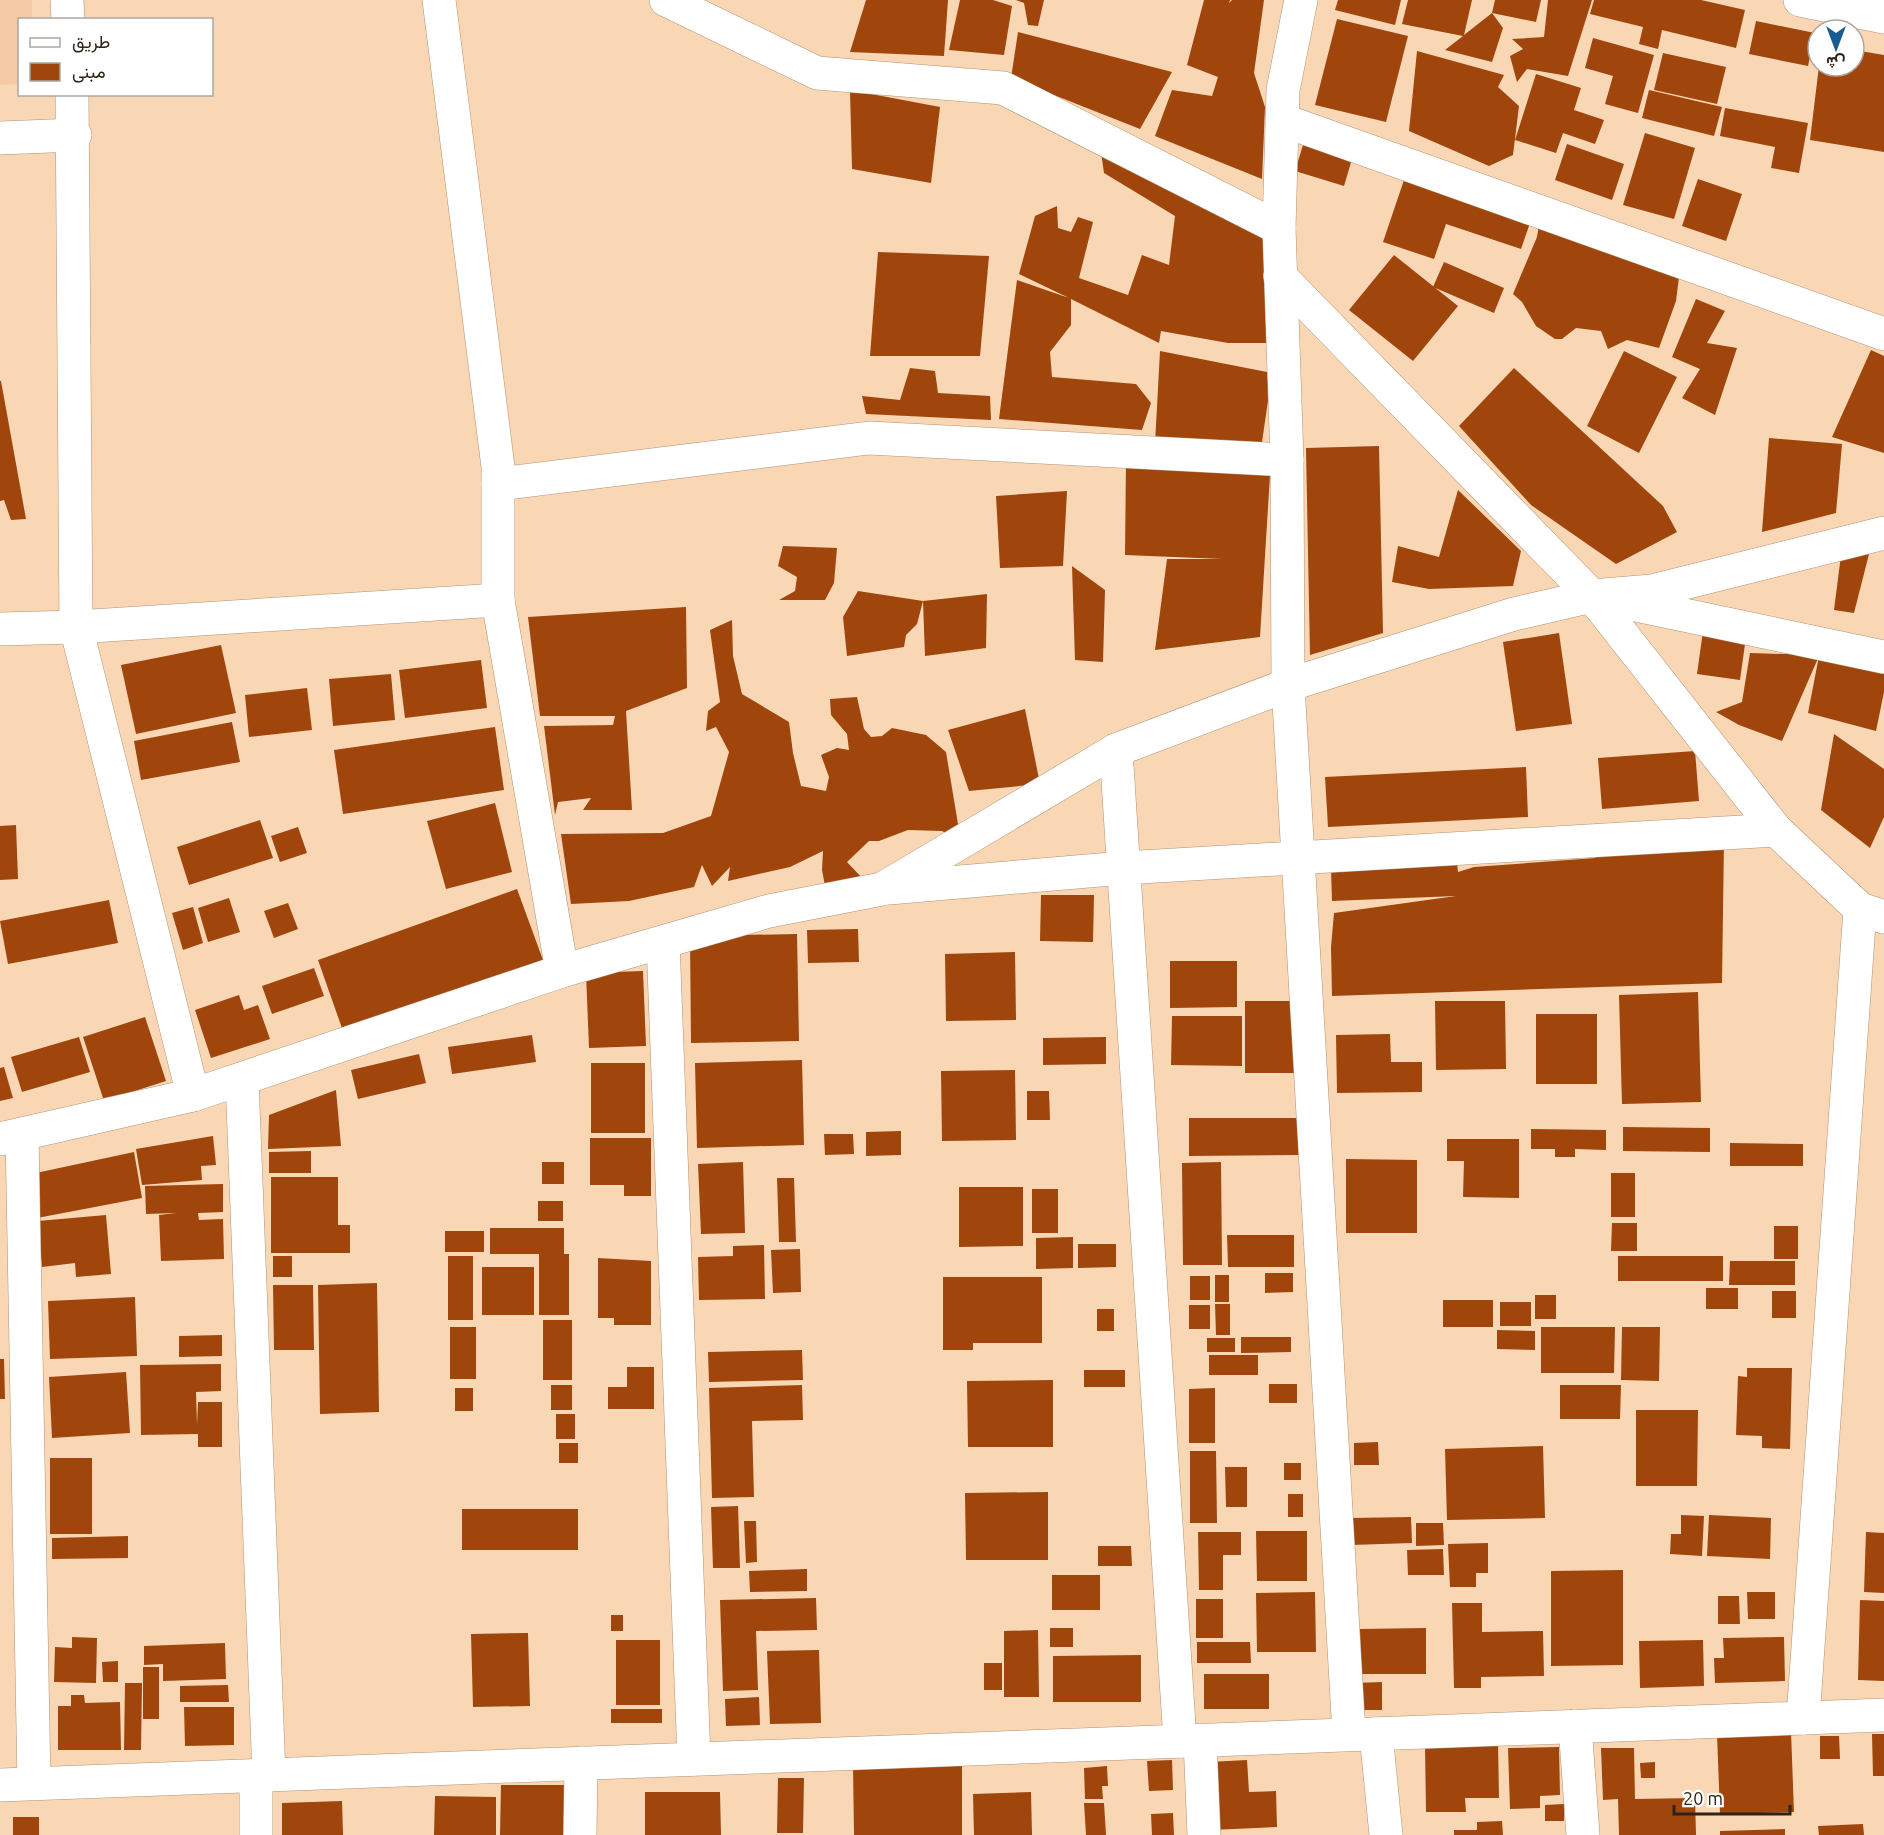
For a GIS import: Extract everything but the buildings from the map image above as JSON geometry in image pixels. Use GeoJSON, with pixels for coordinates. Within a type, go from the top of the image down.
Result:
{"type":"FeatureCollection","features":[{"type":"Feature","properties":{"kind":"street"},"geometry":{"type":"LineString","coordinates":[[67,0],[68,18]]}},
{"type":"Feature","properties":{"kind":"street"},"geometry":{"type":"LineString","coordinates":[[439,0],[498,467],[498,600],[562,971]]}},
{"type":"Feature","properties":{"kind":"street"},"geometry":{"type":"LineString","coordinates":[[666,0],[817,73],[1003,88],[1279,228]]}},
{"type":"Feature","properties":{"kind":"street"},"geometry":{"type":"LineString","coordinates":[[1300,0],[1283,90],[1279,228],[1287,460],[1288,685],[1298,858],[1362,1734],[1386,1835]]}},
{"type":"Feature","properties":{"kind":"street"},"geometry":{"type":"LineString","coordinates":[[1800,0],[1884,17]]}},
{"type":"Feature","properties":{"kind":"street"},"geometry":{"type":"LineString","coordinates":[[72,96],[75,135],[76,627],[193,1095]]}},
{"type":"Feature","properties":{"kind":"street"},"geometry":{"type":"LineString","coordinates":[[1282,120],[1884,334]]}},
{"type":"Feature","properties":{"kind":"street"},"geometry":{"type":"LineString","coordinates":[[0,138],[75,135]]}},
{"type":"Feature","properties":{"kind":"street"},"geometry":{"type":"LineString","coordinates":[[1280,276],[1592,596],[1776,830],[1872,913],[1803,1718]]}},
{"type":"Feature","properties":{"kind":"street"},"geometry":{"type":"LineString","coordinates":[[498,484],[869,438],[1287,460]]}},
{"type":"Feature","properties":{"kind":"street"},"geometry":{"type":"LineString","coordinates":[[882,889],[1116,750],[1288,685],[1514,614],[1592,596],[1652,591],[1884,533]]}},
{"type":"Feature","properties":{"kind":"street"},"geometry":{"type":"LineString","coordinates":[[1592,596],[1884,657]]}},
{"type":"Feature","properties":{"kind":"street"},"geometry":{"type":"LineString","coordinates":[[0,629],[76,627],[498,600]]}},
{"type":"Feature","properties":{"kind":"street"},"geometry":{"type":"LineString","coordinates":[[1116,750],[1123,868],[1190,1740],[1204,1835]]}},
{"type":"Feature","properties":{"kind":"street"},"geometry":{"type":"LineString","coordinates":[[34,1784],[11,1137],[193,1095],[562,971],[769,911],[882,889],[1123,868],[1776,830]]}},
{"type":"Feature","properties":{"kind":"street"},"geometry":{"type":"LineString","coordinates":[[663,942],[694,1759]]}},
{"type":"Feature","properties":{"kind":"street"},"geometry":{"type":"LineString","coordinates":[[242,1079],[262,1775],[256,1835]]}},
{"type":"Feature","properties":{"kind":"street"},"geometry":{"type":"LineString","coordinates":[[0,1785],[1884,1715]]}},
{"type":"Feature","properties":{"kind":"street"},"geometry":{"type":"LineString","coordinates":[[1575,1726],[1583,1835]]}},
{"type":"Feature","properties":{"kind":"street"},"geometry":{"type":"LineString","coordinates":[[580,1835],[581,1763]]}},
{"type":"Feature","properties":{"kind":"shaded area"},"geometry":{"type":"Polygon","coordinates":[[[0,0],[32,0],[32,18],[18,18],[18,84],[0,85],[0,0]]]}}]}
